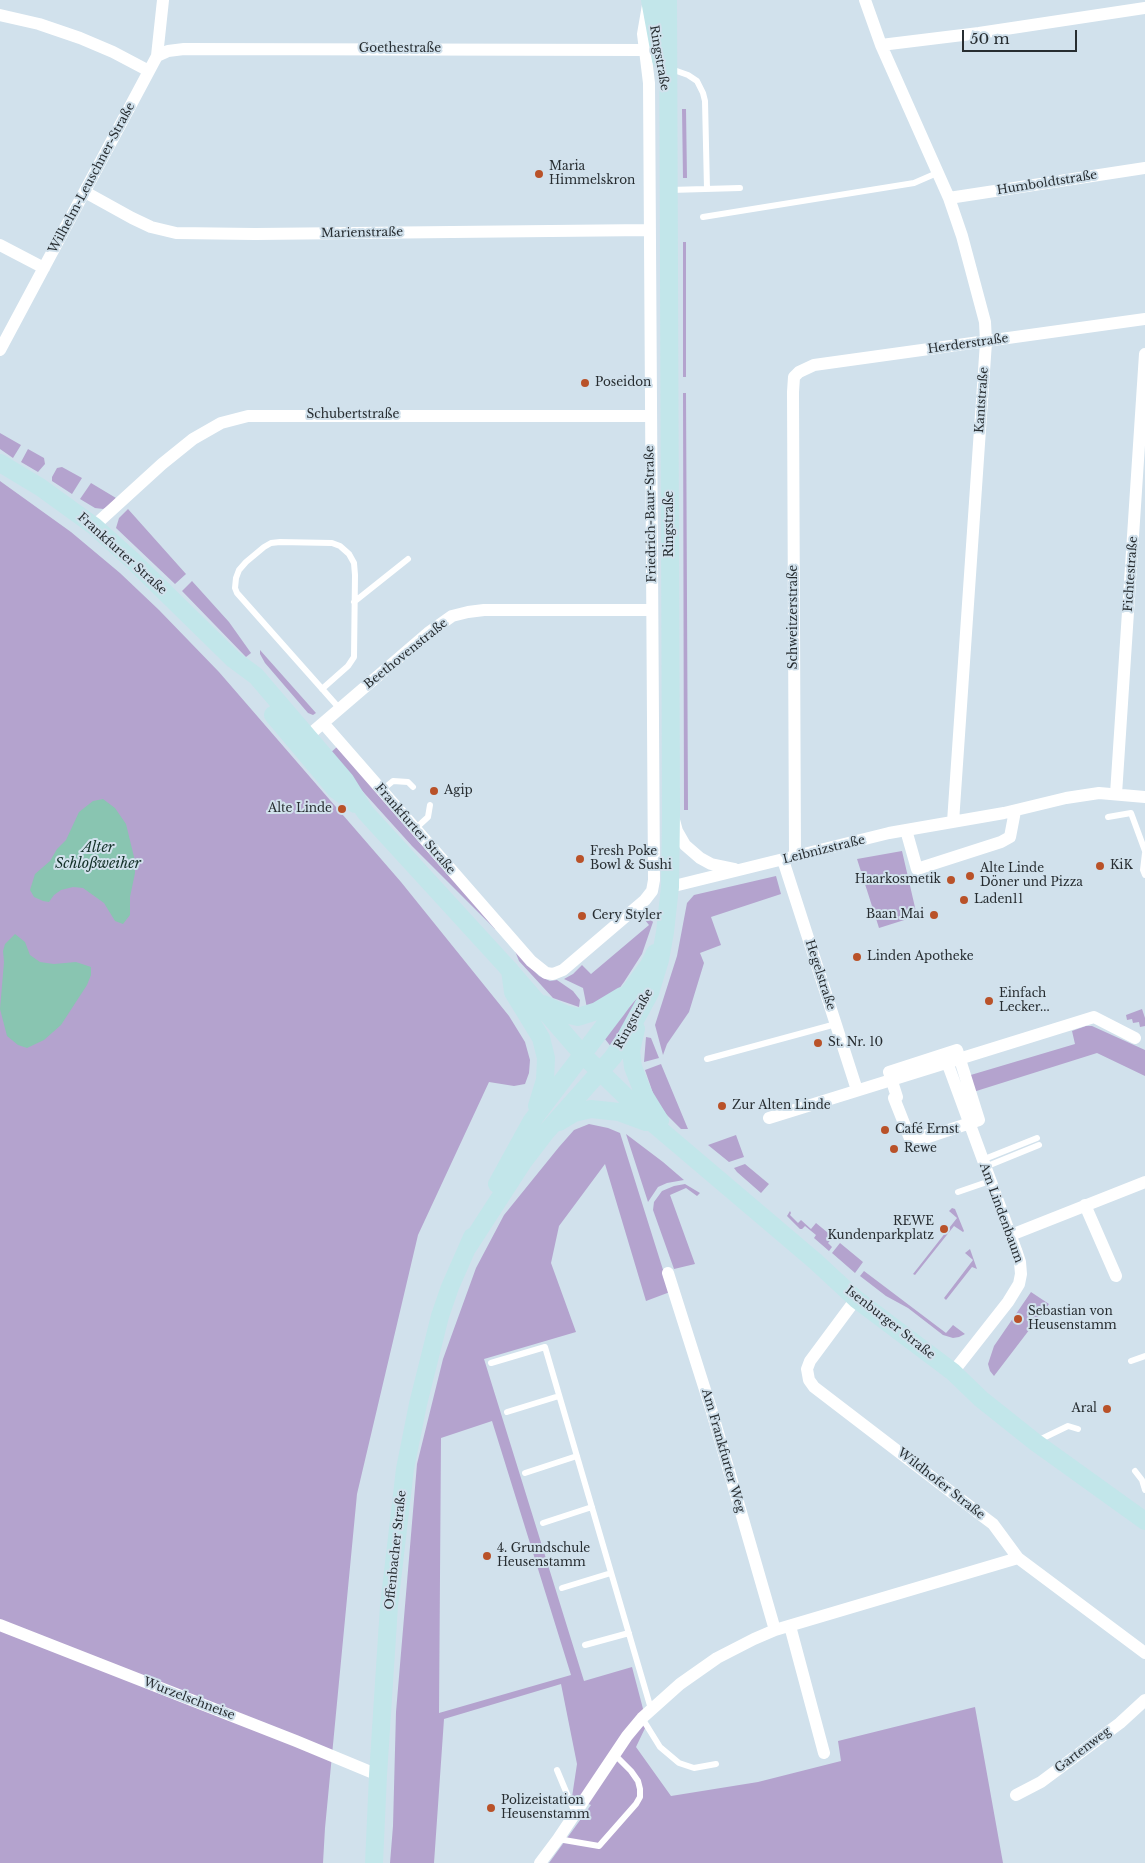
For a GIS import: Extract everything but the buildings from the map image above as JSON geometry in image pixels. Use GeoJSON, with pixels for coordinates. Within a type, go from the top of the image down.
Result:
{"type":"FeatureCollection","features":[{"type":"Feature","properties":{"kind":"main road","name":"Ringstraße"},"geometry":{"type":"LineString","coordinates":[[649,0],[666,68]]}},
{"type":"Feature","properties":{"kind":"main road","name":"Ringstraße"},"geometry":{"type":"LineString","coordinates":[[600,1072],[613,1057],[641,1011],[654,980],[665,932],[670,887],[669,115],[666,68],[668,0]]}},
{"type":"Feature","properties":{"kind":"main road","name":"Frankfurter Straße"},"geometry":{"type":"LineString","coordinates":[[0,463],[40,487],[94,526],[132,560],[233,660],[256,676],[303,740],[345,780],[365,812],[537,1000],[583,1055],[600,1072]]}},
{"type":"Feature","properties":{"kind":"main road","name":"Ringstraße"},"geometry":{"type":"LineString","coordinates":[[583,1055],[649,965],[665,932]]}},
{"type":"Feature","properties":{"kind":"main road"},"geometry":{"type":"LineString","coordinates":[[508,968],[513,992],[541,1038],[546,1058],[545,1080],[531,1122]]}},
{"type":"Feature","properties":{"kind":"main road"},"geometry":{"type":"LineString","coordinates":[[537,1000],[552,1009],[578,1017],[597,1011],[632,989]]}},
{"type":"Feature","properties":{"kind":"main road"},"geometry":{"type":"LineString","coordinates":[[641,1011],[631,1051],[636,1078],[659,1119],[689,1155]]}},
{"type":"Feature","properties":{"kind":"main road","name":"Offenbacher Straße"},"geometry":{"type":"LineString","coordinates":[[374,1863],[389,1606],[406,1469],[418,1404],[440,1316],[450,1287],[504,1168],[531,1122],[583,1055]]}},
{"type":"Feature","properties":{"kind":"main road","name":"Offenbacher Straße"},"geometry":{"type":"LineString","coordinates":[[468,1247],[523,1162],[546,1132],[600,1072]]}},
{"type":"Feature","properties":{"kind":"main road","name":"Isenburger Straße"},"geometry":{"type":"LineString","coordinates":[[600,1072],[656,1126],[815,1261],[856,1299],[953,1372],[981,1399],[1036,1442],[1142,1517]]}},
{"type":"Feature","properties":{"kind":"main road"},"geometry":{"type":"LineString","coordinates":[[546,1132],[574,1113],[591,1109],[618,1112],[636,1117],[656,1126]]}},
{"type":"Feature","properties":{"kind":"street","name":"Wilhelm-Leuschner-Straße"},"geometry":{"type":"LineString","coordinates":[[0,350],[157,56],[163,0]]}},
{"type":"Feature","properties":{"kind":"street","name":"Friedrich-Baur-Straße"},"geometry":{"type":"LineString","coordinates":[[546,973],[553,974],[563,970],[645,900],[652,891],[654,880],[648,83],[644,50],[644,23],[649,0]]}},
{"type":"Feature","properties":{"kind":"street","name":"Kantstraße"},"geometry":{"type":"LineString","coordinates":[[865,0],[881,45],[949,198],[962,236],[985,322],[986,342],[953,822]]}},
{"type":"Feature","properties":{"kind":"street"},"geometry":{"type":"LineString","coordinates":[[881,45],[978,33],[1145,8]]}},
{"type":"Feature","properties":{"kind":"street"},"geometry":{"type":"LineString","coordinates":[[0,15],[39,24],[80,38],[113,52],[149,71]]}},
{"type":"Feature","properties":{"kind":"street","name":"Goethestraße"},"geometry":{"type":"LineString","coordinates":[[157,56],[168,51],[184,49],[644,50]]}},
{"type":"Feature","properties":{"kind":"street","name":"Humboldtstraße"},"geometry":{"type":"LineString","coordinates":[[949,198],[1145,168]]}},
{"type":"Feature","properties":{"kind":"street","name":"Marienstraße"},"geometry":{"type":"LineString","coordinates":[[85,192],[151,227],[176,233],[255,234],[649,230]]}},
{"type":"Feature","properties":{"kind":"street"},"geometry":{"type":"LineString","coordinates":[[0,245],[44,268]]}},
{"type":"Feature","properties":{"kind":"street","name":"Herderstraße"},"geometry":{"type":"LineString","coordinates":[[794,377],[799,372],[814,365],[1145,319]]}},
{"type":"Feature","properties":{"kind":"street","name":"Fichtestraße"},"geometry":{"type":"LineString","coordinates":[[1116,794],[1145,354]]}},
{"type":"Feature","properties":{"kind":"street","name":"Schweitzerstraße"},"geometry":{"type":"LineString","coordinates":[[794,377],[795,856]]}},
{"type":"Feature","properties":{"kind":"street","name":"Schubertstraße"},"geometry":{"type":"LineString","coordinates":[[94,526],[162,464],[193,439],[221,423],[248,416],[650,416]]}},
{"type":"Feature","properties":{"kind":"street","name":"Beethovenstraße"},"geometry":{"type":"LineString","coordinates":[[303,740],[428,633],[452,616],[484,610],[652,610]]}},
{"type":"Feature","properties":{"kind":"street","name":"Frankfurter Straße"},"geometry":{"type":"LineString","coordinates":[[323,723],[531,962],[546,973]]}},
{"type":"Feature","properties":{"kind":"street","name":"Leibnizstraße"},"geometry":{"type":"LineString","coordinates":[[670,887],[906,830],[1015,811],[1073,796],[1116,794],[1145,797]]}},
{"type":"Feature","properties":{"kind":"street"},"geometry":{"type":"LineString","coordinates":[[906,830],[918,869],[1001,842],[1010,837],[1015,811]]}},
{"type":"Feature","properties":{"kind":"street","name":"Leibnizstraße"},"geometry":{"type":"LineString","coordinates":[[671,813],[677,831],[685,846],[711,864],[742,870]]}},
{"type":"Feature","properties":{"kind":"street","name":"Hegelstraße"},"geometry":{"type":"LineString","coordinates":[[783,860],[857,1090]]}},
{"type":"Feature","properties":{"kind":"street"},"geometry":{"type":"LineString","coordinates":[[507,935],[508,968]]}},
{"type":"Feature","properties":{"kind":"street"},"geometry":{"type":"LineString","coordinates":[[769,1118],[1094,1017],[1135,1038]]}},
{"type":"Feature","properties":{"kind":"street","name":"Am Lindenbaum"},"geometry":{"type":"LineString","coordinates":[[953,1060],[968,1123],[1020,1262],[1019,1284],[1008,1302],[953,1372]]}},
{"type":"Feature","properties":{"kind":"street"},"geometry":{"type":"LineString","coordinates":[[892,1079],[897,1097],[894,1098],[911,1141],[968,1123]]}},
{"type":"Feature","properties":{"kind":"street"},"geometry":{"type":"LineString","coordinates":[[1011,1235],[1145,1182]]}},
{"type":"Feature","properties":{"kind":"street"},"geometry":{"type":"LineString","coordinates":[[1085,1205],[1116,1276]]}},
{"type":"Feature","properties":{"kind":"street","name":"Am Frankfurter Weg"},"geometry":{"type":"LineString","coordinates":[[668,1273],[712,1412],[775,1630]]}},
{"type":"Feature","properties":{"kind":"street","name":"Wildhofer Straße"},"geometry":{"type":"LineString","coordinates":[[856,1299],[810,1360],[807,1369],[809,1380],[814,1387],[986,1518],[993,1524],[1018,1558],[1145,1653]]}},
{"type":"Feature","properties":{"kind":"street"},"geometry":{"type":"LineString","coordinates":[[540,1863],[614,1754],[647,1714],[680,1684],[717,1658],[754,1638],[775,1630],[1018,1558]]}},
{"type":"Feature","properties":{"kind":"street","name":"Wurzelschneise"},"geometry":{"type":"LineString","coordinates":[[0,1625],[296,1741],[378,1776]]}},
{"type":"Feature","properties":{"kind":"street"},"geometry":{"type":"LineString","coordinates":[[790,1626],[824,1753]]}},
{"type":"Feature","properties":{"kind":"street","name":"Gartenweg"},"geometry":{"type":"LineString","coordinates":[[1016,1795],[1041,1782],[1112,1729],[1145,1700]]}},
{"type":"Feature","properties":{"kind":"lane"},"geometry":{"type":"LineString","coordinates":[[666,68],[688,75],[697,81],[703,93],[705,102],[707,189]]}},
{"type":"Feature","properties":{"kind":"lane"},"geometry":{"type":"LineString","coordinates":[[703,218],[914,183],[937,173]]}},
{"type":"Feature","properties":{"kind":"lane"},"geometry":{"type":"LineString","coordinates":[[669,190],[740,188]]}},
{"type":"Feature","properties":{"kind":"lane"},"geometry":{"type":"LineString","coordinates":[[322,689],[348,666],[354,657],[354,563],[350,554],[340,546],[332,543],[271,543],[246,562],[236,578],[235,588],[237,594],[322,689],[340,709]]}},
{"type":"Feature","properties":{"kind":"lane"},"geometry":{"type":"LineString","coordinates":[[354,602],[408,559]]}},
{"type":"Feature","properties":{"kind":"lane"},"geometry":{"type":"LineString","coordinates":[[382,790],[393,781],[408,782],[413,787]]}},
{"type":"Feature","properties":{"kind":"lane"},"geometry":{"type":"LineString","coordinates":[[415,829],[428,817],[430,805]]}},
{"type":"Feature","properties":{"kind":"lane"},"geometry":{"type":"LineString","coordinates":[[1108,817],[1131,813],[1145,852],[1143,870],[1145,875]]}},
{"type":"Feature","properties":{"kind":"lane"},"geometry":{"type":"LineString","coordinates":[[707,1060],[836,1024]]}},
{"type":"Feature","properties":{"kind":"lane"},"geometry":{"type":"LineString","coordinates":[[983,1163],[1037,1138]]}},
{"type":"Feature","properties":{"kind":"lane"},"geometry":{"type":"LineString","coordinates":[[983,1163],[1039,1145]]}},
{"type":"Feature","properties":{"kind":"lane"},"geometry":{"type":"LineString","coordinates":[[958,1192],[990,1181]]}},
{"type":"Feature","properties":{"kind":"lane"},"geometry":{"type":"LineString","coordinates":[[491,1363],[545,1347],[628,1633],[647,1714],[660,1747],[679,1763],[694,1768],[716,1764]]}},
{"type":"Feature","properties":{"kind":"lane"},"geometry":{"type":"LineString","coordinates":[[1131,1361],[1145,1356]]}},
{"type":"Feature","properties":{"kind":"lane"},"geometry":{"type":"LineString","coordinates":[[507,1412],[559,1396]]}},
{"type":"Feature","properties":{"kind":"lane"},"geometry":{"type":"LineString","coordinates":[[1036,1442],[1068,1426],[1078,1429]]}},
{"type":"Feature","properties":{"kind":"lane"},"geometry":{"type":"LineString","coordinates":[[525,1473],[577,1456]]}},
{"type":"Feature","properties":{"kind":"lane"},"geometry":{"type":"LineString","coordinates":[[1135,1471],[1142,1480],[1145,1490]]}},
{"type":"Feature","properties":{"kind":"lane"},"geometry":{"type":"LineString","coordinates":[[543,1523],[592,1507]]}},
{"type":"Feature","properties":{"kind":"lane"},"geometry":{"type":"LineString","coordinates":[[562,1588],[611,1573]]}},
{"type":"Feature","properties":{"kind":"lane"},"geometry":{"type":"LineString","coordinates":[[585,1646],[628,1633]]}},
{"type":"Feature","properties":{"kind":"lane"},"geometry":{"type":"LineString","coordinates":[[558,1839],[599,1846],[636,1804],[640,1797],[638,1781],[614,1754]]}},
{"type":"Feature","properties":{"kind":"lane"},"geometry":{"type":"LineString","coordinates":[[557,1770],[575,1814]]}},
{"type":"Feature","properties":{"kind":"shaded area"},"geometry":{"type":"Polygon","coordinates":[[[682,109],[686,109],[687,178],[683,178],[682,109]]]}},
{"type":"Feature","properties":{"kind":"shaded area"},"geometry":{"type":"Polygon","coordinates":[[[683,242],[686,242],[686,377],[683,377],[683,242]]]}},
{"type":"Feature","properties":{"kind":"shaded area"},"geometry":{"type":"Polygon","coordinates":[[[683,393],[686,393],[688,810],[684,810],[683,393]]]}},
{"type":"Feature","properties":{"kind":"shaded area"},"geometry":{"type":"Polygon","coordinates":[[[0,433],[21,445],[13,458],[0,449],[0,433]]]}},
{"type":"Feature","properties":{"kind":"shaded area"},"geometry":{"type":"Polygon","coordinates":[[[28,449],[44,458],[45,464],[38,472],[21,462],[28,449]]]}},
{"type":"Feature","properties":{"kind":"shaded area"},"geometry":{"type":"Polygon","coordinates":[[[62,467],[82,478],[72,494],[52,481],[57,468],[62,467]]]}},
{"type":"Feature","properties":{"kind":"shaded area"},"geometry":{"type":"Polygon","coordinates":[[[0,481],[71,532],[120,573],[219,672],[401,882],[509,1016],[525,1042],[530,1060],[529,1073],[525,1084],[514,1086],[489,1082],[418,1235],[357,1494],[323,1863],[0,1863],[0,481]]]}},
{"type":"Feature","properties":{"kind":"shaded area"},"geometry":{"type":"Polygon","coordinates":[[[91,483],[116,498],[109,506],[103,509],[95,508],[80,499],[91,483]]]}},
{"type":"Feature","properties":{"kind":"shaded area"},"geometry":{"type":"Polygon","coordinates":[[[128,509],[186,574],[175,584],[116,528],[119,518],[128,509]]]}},
{"type":"Feature","properties":{"kind":"shaded area"},"geometry":{"type":"Polygon","coordinates":[[[192,581],[229,622],[251,653],[246,657],[182,591],[192,581]]]}},
{"type":"Feature","properties":{"kind":"shaded area"},"geometry":{"type":"Polygon","coordinates":[[[260,650],[316,713],[313,715],[308,713],[265,663],[260,650]]]}},
{"type":"Feature","properties":{"kind":"shaded area"},"geometry":{"type":"Polygon","coordinates":[[[338,746],[497,929],[412,846],[329,754],[338,746]]]}},
{"type":"Feature","properties":{"kind":"shaded area"},"geometry":{"type":"Polygon","coordinates":[[[902,851],[917,916],[879,928],[857,859],[902,851]]]}},
{"type":"Feature","properties":{"kind":"shaded area"},"geometry":{"type":"Polygon","coordinates":[[[776,876],[781,894],[711,917],[721,945],[700,953],[704,963],[689,1012],[667,1044],[663,1055],[655,1025],[677,956],[687,903],[694,895],[776,876]]]}},
{"type":"Feature","properties":{"kind":"shaded area"},"geometry":{"type":"Polygon","coordinates":[[[649,917],[653,922],[642,954],[624,982],[610,1001],[587,1008],[583,988],[564,979],[573,974],[582,965],[591,974],[649,925],[645,920],[649,917]]]}},
{"type":"Feature","properties":{"kind":"shaded area"},"geometry":{"type":"Polygon","coordinates":[[[515,951],[539,976],[550,981],[557,980],[573,991],[580,1000],[579,1007],[553,998],[519,961],[515,951]]]}},
{"type":"Feature","properties":{"kind":"shaded area"},"geometry":{"type":"Polygon","coordinates":[[[639,996],[612,1048],[605,1039],[639,996]]]}},
{"type":"Feature","properties":{"kind":"shaded area"},"geometry":{"type":"Polygon","coordinates":[[[1142,1009],[1145,1026],[1140,1027],[1139,1022],[1133,1023],[1132,1019],[1127,1020],[1126,1015],[1142,1009]]]}},
{"type":"Feature","properties":{"kind":"shaded area"},"geometry":{"type":"Polygon","coordinates":[[[1092,1026],[1145,1050],[1145,1076],[1097,1053],[970,1093],[964,1077],[1075,1044],[1072,1031],[1092,1026]]]}},
{"type":"Feature","properties":{"kind":"shaded area"},"geometry":{"type":"Polygon","coordinates":[[[646,1037],[651,1038],[659,1058],[644,1062],[646,1037]]]}},
{"type":"Feature","properties":{"kind":"shaded area"},"geometry":{"type":"Polygon","coordinates":[[[661,1064],[688,1129],[681,1129],[666,1114],[654,1096],[645,1070],[661,1064]]]}},
{"type":"Feature","properties":{"kind":"shaded area"},"geometry":{"type":"Polygon","coordinates":[[[589,1124],[620,1133],[670,1292],[646,1301],[605,1164],[559,1226],[551,1263],[576,1332],[484,1359],[584,1681],[632,1667],[647,1724],[636,1747],[671,1796],[758,1782],[841,1761],[838,1741],[975,1707],[1003,1863],[549,1863],[591,1805],[572,1797],[577,1764],[561,1684],[444,1719],[434,1863],[390,1863],[393,1826],[396,1712],[417,1464],[443,1359],[476,1268],[504,1215],[574,1130],[589,1124]],[[492,1421],[441,1438],[439,1713],[571,1675],[492,1421]]]}},
{"type":"Feature","properties":{"kind":"shaded area"},"geometry":{"type":"Polygon","coordinates":[[[626,1134],[684,1180],[667,1183],[658,1187],[648,1202],[626,1134]]]}},
{"type":"Feature","properties":{"kind":"shaded area"},"geometry":{"type":"Polygon","coordinates":[[[736,1135],[744,1157],[729,1162],[708,1145],[736,1135]]]}},
{"type":"Feature","properties":{"kind":"shaded area"},"geometry":{"type":"Polygon","coordinates":[[[745,1164],[769,1184],[761,1193],[734,1168],[745,1164]]]}},
{"type":"Feature","properties":{"kind":"shaded area"},"geometry":{"type":"Polygon","coordinates":[[[685,1184],[700,1193],[697,1196],[686,1188],[670,1195],[695,1264],[674,1269],[653,1210],[654,1202],[662,1191],[685,1184]]]}},
{"type":"Feature","properties":{"kind":"shaded area"},"geometry":{"type":"Polygon","coordinates":[[[952,1208],[955,1209],[964,1231],[954,1226],[915,1275],[913,1274],[957,1218],[949,1211],[952,1208]]]}},
{"type":"Feature","properties":{"kind":"shaded area"},"geometry":{"type":"Polygon","coordinates":[[[790,1211],[790,1215],[798,1223],[801,1220],[811,1229],[816,1223],[833,1237],[828,1243],[832,1247],[829,1251],[814,1238],[816,1235],[805,1226],[800,1229],[787,1216],[790,1211]]]}},
{"type":"Feature","properties":{"kind":"shaded area"},"geometry":{"type":"Polygon","coordinates":[[[840,1243],[863,1262],[855,1273],[832,1253],[840,1243]]]}},
{"type":"Feature","properties":{"kind":"shaded area"},"geometry":{"type":"Polygon","coordinates":[[[970,1249],[977,1269],[972,1267],[946,1300],[944,1298],[973,1260],[965,1253],[970,1249]]]}},
{"type":"Feature","properties":{"kind":"shaded area"},"geometry":{"type":"Polygon","coordinates":[[[864,1271],[946,1333],[953,1325],[965,1334],[953,1338],[943,1335],[908,1308],[886,1296],[860,1276],[864,1271]]]}},
{"type":"Feature","properties":{"kind":"shaded area"},"geometry":{"type":"Polygon","coordinates":[[[1031,1292],[1049,1304],[994,1376],[988,1364],[994,1346],[1031,1292]]]}},
{"type":"Feature","properties":{"kind":"water","name":"Alter Schloßweiher"},"geometry":{"type":"Polygon","coordinates":[[[103,799],[115,808],[126,824],[135,861],[135,873],[130,897],[130,915],[123,924],[115,921],[104,903],[83,888],[73,887],[61,890],[49,902],[34,897],[30,890],[35,874],[50,861],[57,849],[66,840],[79,812],[93,801],[103,799]]]}},
{"type":"Feature","properties":{"kind":"water"},"geometry":{"type":"Polygon","coordinates":[[[15,934],[25,942],[30,955],[40,962],[54,964],[76,962],[91,967],[91,975],[87,985],[61,1025],[44,1040],[27,1048],[18,1045],[7,1036],[0,1009],[4,962],[3,951],[5,944],[15,934]]]}},
{"type":"Feature","properties":{"kind":"place","name":"Maria Himmelskron"},"geometry":{"type":"Point","coordinates":[539,174]}},
{"type":"Feature","properties":{"kind":"place","name":"Poseidon"},"geometry":{"type":"Point","coordinates":[585,383]}},
{"type":"Feature","properties":{"kind":"place","name":"Agip"},"geometry":{"type":"Point","coordinates":[434,791]}},
{"type":"Feature","properties":{"kind":"place","name":"Alte Linde"},"geometry":{"type":"Point","coordinates":[342,809]}},
{"type":"Feature","properties":{"kind":"place","name":"Fresh Poke Bowl & Sushi"},"geometry":{"type":"Point","coordinates":[580,859]}},
{"type":"Feature","properties":{"kind":"place","name":"KiK"},"geometry":{"type":"Point","coordinates":[1100,866]}},
{"type":"Feature","properties":{"kind":"place","name":"Alte Linde Döner und Pizza"},"geometry":{"type":"Point","coordinates":[970,876]}},
{"type":"Feature","properties":{"kind":"place","name":"Haarkosmetik"},"geometry":{"type":"Point","coordinates":[951,880]}},
{"type":"Feature","properties":{"kind":"place","name":"Laden11"},"geometry":{"type":"Point","coordinates":[964,900]}},
{"type":"Feature","properties":{"kind":"place","name":"Baan Mai"},"geometry":{"type":"Point","coordinates":[934,915]}},
{"type":"Feature","properties":{"kind":"place","name":"Cery Styler"},"geometry":{"type":"Point","coordinates":[582,916]}},
{"type":"Feature","properties":{"kind":"place","name":"Linden Apotheke"},"geometry":{"type":"Point","coordinates":[857,957]}},
{"type":"Feature","properties":{"kind":"place","name":"Einfach Lecker..."},"geometry":{"type":"Point","coordinates":[989,1001]}},
{"type":"Feature","properties":{"kind":"place","name":"St. Nr. 10"},"geometry":{"type":"Point","coordinates":[818,1043]}},
{"type":"Feature","properties":{"kind":"place","name":"Zur Alten Linde"},"geometry":{"type":"Point","coordinates":[722,1106]}},
{"type":"Feature","properties":{"kind":"place","name":"Café Ernst"},"geometry":{"type":"Point","coordinates":[885,1130]}},
{"type":"Feature","properties":{"kind":"place","name":"Rewe"},"geometry":{"type":"Point","coordinates":[894,1149]}},
{"type":"Feature","properties":{"kind":"place","name":"REWE Kundenparkplatz"},"geometry":{"type":"Point","coordinates":[944,1229]}},
{"type":"Feature","properties":{"kind":"place","name":"Sebastian von Heusenstamm"},"geometry":{"type":"Point","coordinates":[1018,1319]}},
{"type":"Feature","properties":{"kind":"place","name":"Aral"},"geometry":{"type":"Point","coordinates":[1107,1409]}},
{"type":"Feature","properties":{"kind":"place","name":"4. Grundschule Heusenstamm"},"geometry":{"type":"Point","coordinates":[487,1556]}},
{"type":"Feature","properties":{"kind":"place","name":"Polizeistation Heusenstamm"},"geometry":{"type":"Point","coordinates":[491,1808]}}]}
